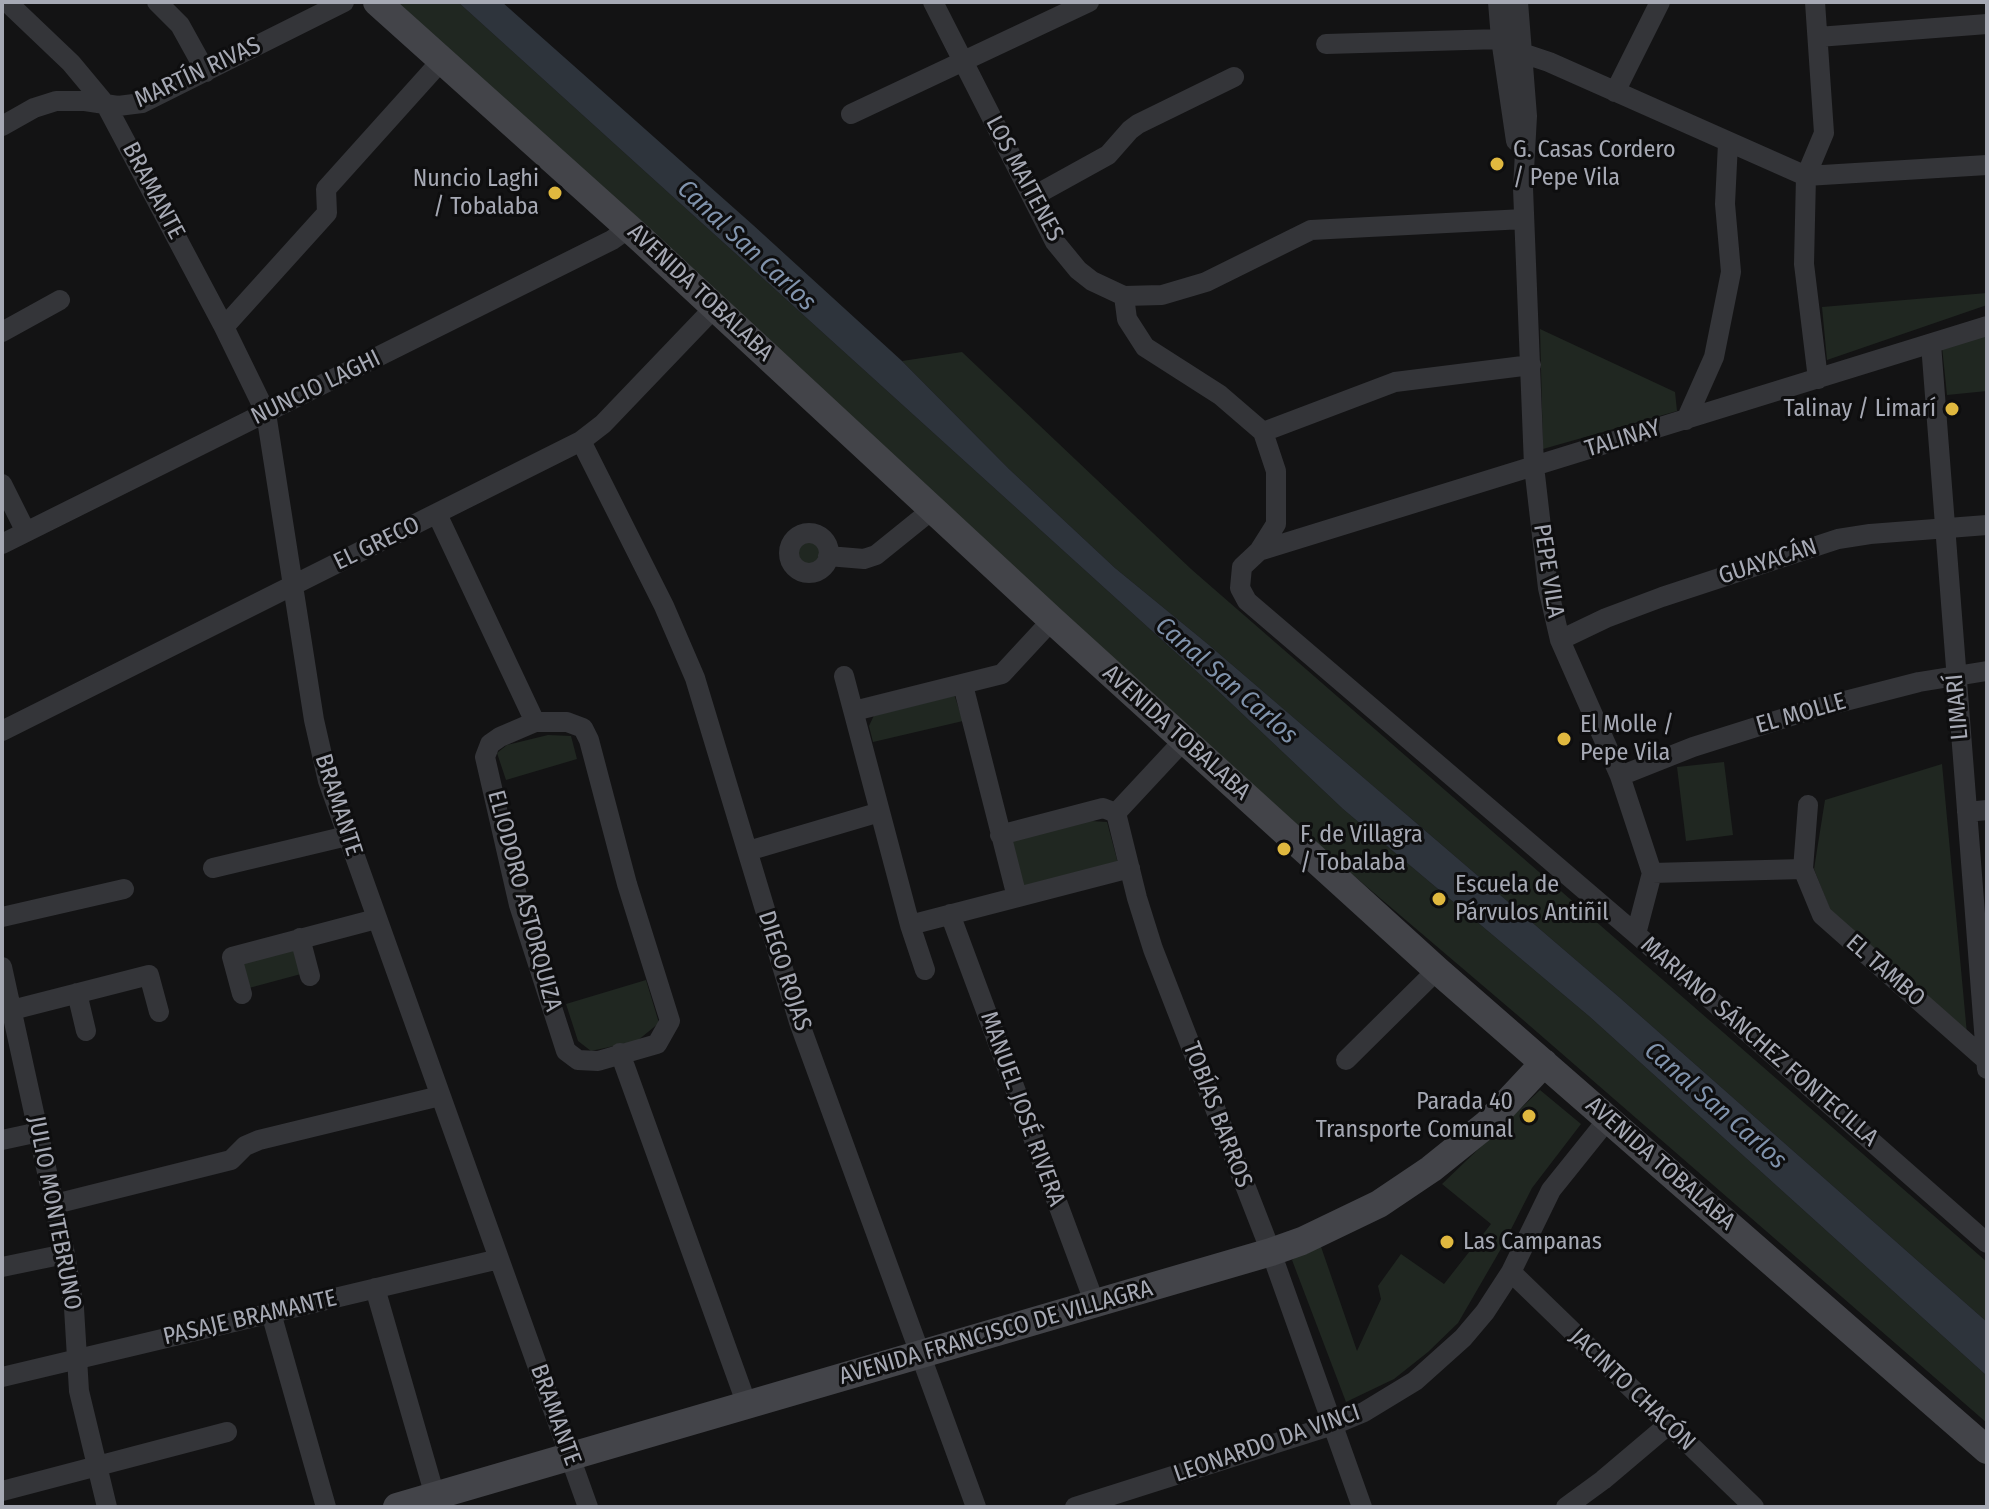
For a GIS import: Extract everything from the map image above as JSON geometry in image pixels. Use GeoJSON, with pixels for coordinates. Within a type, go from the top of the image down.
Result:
{"type":"FeatureCollection","features":[{"type":"Feature","properties":{"kind":"main road","name":"AVENIDA TOBALABA"},"geometry":{"type":"LineString","coordinates":[[377,2],[629,228],[1052,620],[1437,970],[1987,1450]]}},
{"type":"Feature","properties":{"kind":"main road","name":"AVENIDA FRANCISCO DE VILLAGRA"},"geometry":{"type":"LineString","coordinates":[[397,1507],[1271,1252],[1356,1216],[1421,1176],[1487,1124],[1544,1063]]}},
{"type":"Feature","properties":{"kind":"street","name":"BRAMANTE"},"geometry":{"type":"LineString","coordinates":[[7,2],[71,63],[106,105],[266,413],[320,751],[376,919],[588,1507]]}},
{"type":"Feature","properties":{"kind":"street"},"geometry":{"type":"LineString","coordinates":[[157,2],[180,25],[206,72]]}},
{"type":"Feature","properties":{"kind":"street","name":"MARTÍN RIVAS"},"geometry":{"type":"LineString","coordinates":[[2,126],[34,108],[56,101],[106,105],[142,103],[344,2]]}},
{"type":"Feature","properties":{"kind":"street","name":"LOS MAITENES"},"geometry":{"type":"LineString","coordinates":[[933,2],[1055,242],[1065,257],[1092,281],[1124,296]]}},
{"type":"Feature","properties":{"kind":"street"},"geometry":{"type":"LineString","coordinates":[[851,114],[1089,2]]}},
{"type":"Feature","properties":{"kind":"street","name":"PEPE VILA"},"geometry":{"type":"LineString","coordinates":[[1498,2],[1523,188]]}},
{"type":"Feature","properties":{"kind":"street","name":"PEPE VILA"},"geometry":{"type":"LineString","coordinates":[[1518,2],[1527,116],[1523,188],[1534,466],[1548,588],[1560,640],[1620,776],[1652,873]]}},
{"type":"Feature","properties":{"kind":"street"},"geometry":{"type":"LineString","coordinates":[[1615,92],[1660,2]]}},
{"type":"Feature","properties":{"kind":"street"},"geometry":{"type":"LineString","coordinates":[[1815,2],[1824,133],[1806,176],[1804,264],[1818,379]]}},
{"type":"Feature","properties":{"kind":"street"},"geometry":{"type":"LineString","coordinates":[[1818,37],[1987,24]]}},
{"type":"Feature","properties":{"kind":"street"},"geometry":{"type":"LineString","coordinates":[[1326,44],[1501,39],[1522,53],[1549,62],[1806,176],[1987,165]]}},
{"type":"Feature","properties":{"kind":"street"},"geometry":{"type":"LineString","coordinates":[[224,327],[327,213],[326,189],[442,60]]}},
{"type":"Feature","properties":{"kind":"street"},"geometry":{"type":"LineString","coordinates":[[1032,197],[1108,155],[1138,124],[1234,77]]}},
{"type":"Feature","properties":{"kind":"street"},"geometry":{"type":"LineString","coordinates":[[1686,420],[1714,357],[1731,272],[1725,204],[1728,143]]}},
{"type":"Feature","properties":{"kind":"street"},"geometry":{"type":"LineString","coordinates":[[1259,551],[1276,524],[1276,471],[1263,432],[1220,395],[1145,347],[1127,319],[1124,296],[1162,295],[1206,282],[1311,230],[1524,219]]}},
{"type":"Feature","properties":{"kind":"street","name":"NUNCIO LAGHI"},"geometry":{"type":"LineString","coordinates":[[2,544],[612,240],[629,228]]}},
{"type":"Feature","properties":{"kind":"street"},"geometry":{"type":"LineString","coordinates":[[2,332],[60,300]]}},
{"type":"Feature","properties":{"kind":"street","name":"EL GRECO"},"geometry":{"type":"LineString","coordinates":[[2,731],[581,441],[603,424],[715,307]]}},
{"type":"Feature","properties":{"kind":"street","name":"TALINAY"},"geometry":{"type":"LineString","coordinates":[[1259,551],[1987,326]]}},
{"type":"Feature","properties":{"kind":"street","name":"LIMARÍ"},"geometry":{"type":"LineString","coordinates":[[1931,344],[1956,674],[1977,811],[1987,1069]]}},
{"type":"Feature","properties":{"kind":"street"},"geometry":{"type":"LineString","coordinates":[[1263,432],[1395,382],[1531,365]]}},
{"type":"Feature","properties":{"kind":"street","name":"DIEGO ROJAS"},"geometry":{"type":"LineString","coordinates":[[581,441],[687,656],[799,1022],[976,1507]]}},
{"type":"Feature","properties":{"kind":"street"},"geometry":{"type":"LineString","coordinates":[[2,484],[26,532]]}},
{"type":"Feature","properties":{"kind":"street"},"geometry":{"type":"LineString","coordinates":[[828,556],[864,559],[876,555],[933,509]]}},
{"type":"Feature","properties":{"kind":"street"},"geometry":{"type":"LineString","coordinates":[[437,514],[535,722]]}},
{"type":"Feature","properties":{"kind":"street","name":"GUAYACÁN"},"geometry":{"type":"LineString","coordinates":[[1560,640],[1662,597],[1820,545],[1862,535],[1987,525]]}},
{"type":"Feature","properties":{"kind":"street","name":"MARIANO SÁNCHEZ FONTECILLA"},"geometry":{"type":"LineString","coordinates":[[1259,551],[1239,574],[1240,588],[1247,601],[1636,934],[1987,1243]]}},
{"type":"Feature","properties":{"kind":"street"},"geometry":{"type":"LineString","coordinates":[[854,711],[1002,674],[1052,620]]}},
{"type":"Feature","properties":{"kind":"street","name":"EL MOLLE"},"geometry":{"type":"LineString","coordinates":[[1620,776],[1759,725],[1858,697],[1956,674],[1987,671]]}},
{"type":"Feature","properties":{"kind":"street"},"geometry":{"type":"LineString","coordinates":[[844,676],[910,925],[925,970]]}},
{"type":"Feature","properties":{"kind":"street"},"geometry":{"type":"LineString","coordinates":[[963,685],[1017,897]]}},
{"type":"Feature","properties":{"kind":"street","name":"ELIODORO ASTORQUIZA"},"geometry":{"type":"LineString","coordinates":[[535,722],[567,722],[583,728],[589,740],[627,884],[670,1021],[657,1044],[620,1053],[598,1061],[578,1060],[566,1051],[519,905],[485,757],[490,744],[500,737],[535,722]]}},
{"type":"Feature","properties":{"kind":"street"},"geometry":{"type":"LineString","coordinates":[[1000,835],[1103,808],[1116,813],[1184,740]]}},
{"type":"Feature","properties":{"kind":"street","name":"EL TAMBO"},"geometry":{"type":"LineString","coordinates":[[1808,805],[1803,869],[1822,915],[1986,1060]]}},
{"type":"Feature","properties":{"kind":"street"},"geometry":{"type":"LineString","coordinates":[[748,851],[880,812]]}},
{"type":"Feature","properties":{"kind":"street","name":"TOBÍAS BARROS"},"geometry":{"type":"LineString","coordinates":[[1116,813],[1153,949],[1271,1252],[1362,1507]]}},
{"type":"Feature","properties":{"kind":"street"},"geometry":{"type":"LineString","coordinates":[[213,868],[347,836]]}},
{"type":"Feature","properties":{"kind":"street"},"geometry":{"type":"LineString","coordinates":[[910,925],[1130,868]]}},
{"type":"Feature","properties":{"kind":"street"},"geometry":{"type":"LineString","coordinates":[[1636,934],[1652,873],[1803,869]]}},
{"type":"Feature","properties":{"kind":"street"},"geometry":{"type":"LineString","coordinates":[[2,917],[124,889]]}},
{"type":"Feature","properties":{"kind":"street","name":"MANUEL JOSÉ RIVERA"},"geometry":{"type":"LineString","coordinates":[[950,914],[1095,1304]]}},
{"type":"Feature","properties":{"kind":"street"},"geometry":{"type":"LineString","coordinates":[[242,994],[232,957],[376,919]]}},
{"type":"Feature","properties":{"kind":"street"},"geometry":{"type":"LineString","coordinates":[[300,938],[310,976]]}},
{"type":"Feature","properties":{"kind":"street","name":"JULIO MONTEBRUNO"},"geometry":{"type":"LineString","coordinates":[[2,967],[65,1254],[74,1308],[83,1413],[107,1507]]}},
{"type":"Feature","properties":{"kind":"street"},"geometry":{"type":"LineString","coordinates":[[1346,1060],[1437,970]]}},
{"type":"Feature","properties":{"kind":"street"},"geometry":{"type":"LineString","coordinates":[[12,1010],[149,975],[159,1012]]}},
{"type":"Feature","properties":{"kind":"street"},"geometry":{"type":"LineString","coordinates":[[77,993],[86,1031]]}},
{"type":"Feature","properties":{"kind":"street"},"geometry":{"type":"LineString","coordinates":[[620,1053],[747,1405]]}},
{"type":"Feature","properties":{"kind":"street"},"geometry":{"type":"LineString","coordinates":[[55,1204],[231,1160],[252,1142],[440,1096]]}},
{"type":"Feature","properties":{"kind":"street","name":"LEONARDO DA VINCI"},"geometry":{"type":"LineString","coordinates":[[1075,1507],[1333,1425],[1392,1397],[1439,1362],[1475,1325],[1511,1272],[1551,1190],[1608,1119]]}},
{"type":"Feature","properties":{"kind":"street"},"geometry":{"type":"LineString","coordinates":[[2,1140],[39,1132]]}},
{"type":"Feature","properties":{"kind":"street"},"geometry":{"type":"LineString","coordinates":[[2,1267],[65,1254]]}},
{"type":"Feature","properties":{"kind":"street","name":"PASAJE BRAMANTE"},"geometry":{"type":"LineString","coordinates":[[2,1377],[499,1259]]}},
{"type":"Feature","properties":{"kind":"street","name":"JACINTO CHACÓN"},"geometry":{"type":"LineString","coordinates":[[1511,1272],[1754,1507]]}},
{"type":"Feature","properties":{"kind":"street"},"geometry":{"type":"LineString","coordinates":[[375,1288],[435,1496]]}},
{"type":"Feature","properties":{"kind":"street"},"geometry":{"type":"LineString","coordinates":[[271,1313],[326,1507]]}},
{"type":"Feature","properties":{"kind":"street"},"geometry":{"type":"LineString","coordinates":[[1566,1507],[1668,1425]]}},
{"type":"Feature","properties":{"kind":"street"},"geometry":{"type":"LineString","coordinates":[[2,1491],[227,1432]]}},
{"type":"Feature","properties":{"kind":"shaded area"},"geometry":{"type":"Polygon","coordinates":[[[387,2],[458,2],[1216,689],[1343,809],[1590,1017],[1987,1376],[1987,1423],[1522,1019],[1192,738],[387,2]]]}},
{"type":"Feature","properties":{"kind":"shaded area"},"geometry":{"type":"Polygon","coordinates":[[[1987,293],[1987,305],[1827,360],[1822,307],[1987,293]]]}},
{"type":"Feature","properties":{"kind":"shaded area"},"geometry":{"type":"Polygon","coordinates":[[[1540,329],[1675,392],[1677,411],[1543,449],[1540,329]]]}},
{"type":"Feature","properties":{"kind":"shaded area"},"geometry":{"type":"Polygon","coordinates":[[[1987,335],[1987,391],[1947,395],[1942,347],[1987,335]]]}},
{"type":"Feature","properties":{"kind":"shaded area"},"geometry":{"type":"Polygon","coordinates":[[[962,352],[1191,569],[1987,1262],[1987,1322],[1619,997],[1115,568],[1009,469],[902,361],[962,352]]]}},
{"type":"Feature","properties":{"kind":"shaded area"},"geometry":{"type":"Polygon","coordinates":[[[810,537],[821,541],[825,552],[821,563],[810,567],[799,563],[795,552],[799,541],[810,537]]]}},
{"type":"Feature","properties":{"kind":"shaded area"},"geometry":{"type":"Polygon","coordinates":[[[954,694],[963,721],[873,742],[869,726],[876,711],[954,694]]]}},
{"type":"Feature","properties":{"kind":"shaded area"},"geometry":{"type":"Polygon","coordinates":[[[548,735],[571,736],[577,759],[506,780],[497,753],[507,745],[548,735]]]}},
{"type":"Feature","properties":{"kind":"shaded area"},"geometry":{"type":"Polygon","coordinates":[[[1724,762],[1733,835],[1686,841],[1677,767],[1724,762]]]}},
{"type":"Feature","properties":{"kind":"shaded area"},"geometry":{"type":"Polygon","coordinates":[[[1942,764],[1967,1034],[1830,910],[1814,869],[1825,800],[1942,764]]]}},
{"type":"Feature","properties":{"kind":"shaded area"},"geometry":{"type":"Polygon","coordinates":[[[1075,820],[1107,822],[1119,867],[1020,889],[1007,842],[1075,820]]]}},
{"type":"Feature","properties":{"kind":"shaded area"},"geometry":{"type":"Polygon","coordinates":[[[294,945],[301,974],[249,988],[242,959],[294,945]]]}},
{"type":"Feature","properties":{"kind":"shaded area"},"geometry":{"type":"Polygon","coordinates":[[[646,980],[659,1023],[637,1041],[591,1051],[578,1041],[566,1004],[646,980]]]}},
{"type":"Feature","properties":{"kind":"shaded area"},"geometry":{"type":"Polygon","coordinates":[[[1540,1090],[1581,1124],[1532,1188],[1458,1323],[1394,1379],[1346,1402],[1292,1260],[1319,1241],[1357,1351],[1381,1299],[1378,1286],[1401,1254],[1444,1284],[1491,1224],[1442,1184],[1540,1090]]]}},
{"type":"Feature","properties":{"kind":"water","name":"Canal San Carlos"},"geometry":{"type":"Polygon","coordinates":[[[458,2],[502,2],[902,361],[1009,469],[1115,568],[1619,997],[1987,1322],[1987,1376],[1590,1017],[1343,809],[1216,689],[458,2]]]}},
{"type":"Feature","properties":{"kind":"place","name":"G. Casas Cordero / Pepe Vila"},"geometry":{"type":"Point","coordinates":[1497,164]}},
{"type":"Feature","properties":{"kind":"place","name":"Nuncio Laghi / Tobalaba"},"geometry":{"type":"Point","coordinates":[555,193]}},
{"type":"Feature","properties":{"kind":"place","name":"Talinay / Limarí"},"geometry":{"type":"Point","coordinates":[1952,409]}},
{"type":"Feature","properties":{"kind":"place","name":"El Molle / Pepe Vila"},"geometry":{"type":"Point","coordinates":[1564,739]}},
{"type":"Feature","properties":{"kind":"place","name":"F. de Villagra / Tobalaba"},"geometry":{"type":"Point","coordinates":[1284,849]}},
{"type":"Feature","properties":{"kind":"place","name":"Escuela de Párvulos Antiñil"},"geometry":{"type":"Point","coordinates":[1439,899]}},
{"type":"Feature","properties":{"kind":"place","name":"Parada 40 Transporte Comunal"},"geometry":{"type":"Point","coordinates":[1529,1116]}},
{"type":"Feature","properties":{"kind":"place","name":"Las Campanas"},"geometry":{"type":"Point","coordinates":[1447,1242]}}]}
